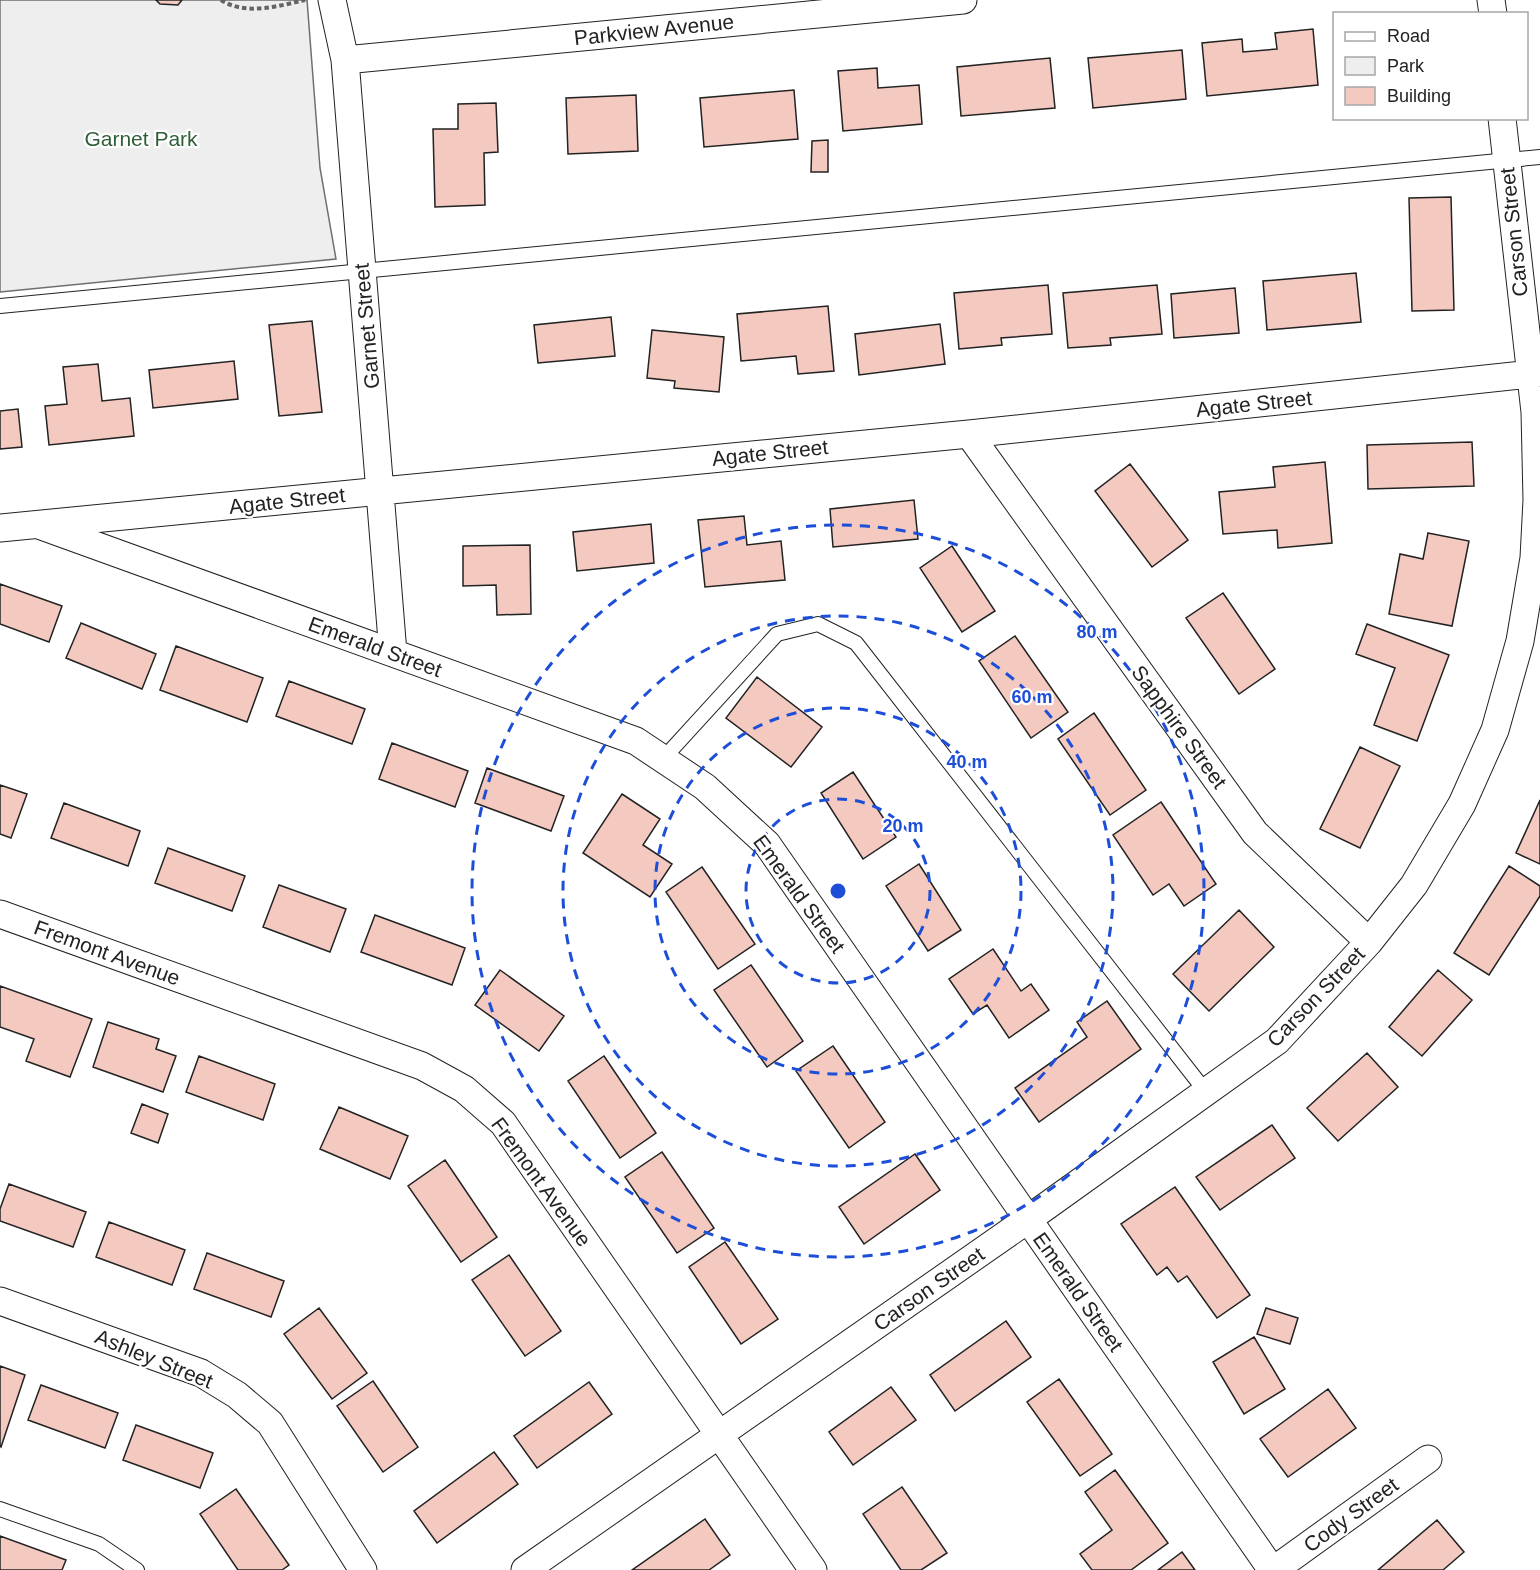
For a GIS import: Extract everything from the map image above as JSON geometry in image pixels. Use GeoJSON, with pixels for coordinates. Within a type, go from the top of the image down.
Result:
{"type":"FeatureCollection","features":[{"type":"Feature","properties":{"kind":"street","name":"Garnet Street"},"geometry":{"type":"LineString","coordinates":[[332,0],[345,60],[393,653]]}},
{"type":"Feature","properties":{"kind":"street","name":"Parkview Avenue"},"geometry":{"type":"LineString","coordinates":[[345,60],[922,2],[963,0]]}},
{"type":"Feature","properties":{"kind":"street","name":"Carson Street"},"geometry":{"type":"LineString","coordinates":[[525,1570],[1028,1220],[1277,1041],[1369,942],[1414,885],[1440,843],[1479,769],[1495,730],[1520,641],[1534,558],[1537,478],[1535,374],[1502,120]]}},
{"type":"Feature","properties":{"kind":"street","name":"Agate Street"},"geometry":{"type":"LineString","coordinates":[[0,528],[969,434],[1535,374]]}},
{"type":"Feature","properties":{"kind":"street","name":"Sapphire Street"},"geometry":{"type":"LineString","coordinates":[[969,434],[1255,833],[1369,942]]}},
{"type":"Feature","properties":{"kind":"street","name":"Emerald Street"},"geometry":{"type":"LineString","coordinates":[[39,525],[636,741],[705,787],[768,844],[1273,1570]]}},
{"type":"Feature","properties":{"kind":"street","name":"Fremont Avenue"},"geometry":{"type":"LineString","coordinates":[[0,914],[422,1066],[464,1089],[503,1123],[813,1570]]}},
{"type":"Feature","properties":{"kind":"street","name":"Ashley Street"},"geometry":{"type":"LineString","coordinates":[[0,1301],[201,1373],[237,1395],[270,1423],[363,1570]]}},
{"type":"Feature","properties":{"kind":"street","name":"Cody Street"},"geometry":{"type":"LineString","coordinates":[[1273,1570],[1428,1459]]}},
{"type":"Feature","properties":{"kind":"lane"},"geometry":{"type":"LineString","coordinates":[[0,306],[1540,156]]}},
{"type":"Feature","properties":{"kind":"lane"},"geometry":{"type":"LineString","coordinates":[[663,759],[777,634],[818,624],[856,643],[1206,1092]]}},
{"type":"Feature","properties":{"kind":"lane"},"geometry":{"type":"LineString","coordinates":[[0,1509],[99,1544],[137,1570]]}},
{"type":"Feature","properties":{"kind":"path"},"geometry":{"type":"LineString","coordinates":[[221,0],[231,6],[242,8],[268,8],[306,0]]}},
{"type":"Feature","properties":{"kind":"green space","name":"Garnet Park"},"geometry":{"type":"Polygon","coordinates":[[[0,0],[307,0],[320,168],[336,259],[0,292],[0,0]]]}},
{"type":"Feature","properties":{"kind":"building"},"geometry":{"type":"Polygon","coordinates":[[[156,0],[182,0],[178,5],[160,4],[156,0]]]}},
{"type":"Feature","properties":{"kind":"building"},"geometry":{"type":"Polygon","coordinates":[[[1313,29],[1318,85],[1207,96],[1202,43],[1242,39],[1243,52],[1277,49],[1275,33],[1313,29]]]}},
{"type":"Feature","properties":{"kind":"building"},"geometry":{"type":"Polygon","coordinates":[[[1182,50],[1186,99],[1093,108],[1088,58],[1182,50]]]}},
{"type":"Feature","properties":{"kind":"building"},"geometry":{"type":"Polygon","coordinates":[[[1050,58],[1055,108],[961,116],[957,67],[1050,58]]]}},
{"type":"Feature","properties":{"kind":"building"},"geometry":{"type":"Polygon","coordinates":[[[877,68],[878,88],[919,85],[922,124],[843,131],[838,71],[877,68]]]}},
{"type":"Feature","properties":{"kind":"building"},"geometry":{"type":"Polygon","coordinates":[[[794,90],[798,139],[704,147],[700,98],[794,90]]]}},
{"type":"Feature","properties":{"kind":"building"},"geometry":{"type":"Polygon","coordinates":[[[636,95],[638,151],[568,154],[566,98],[636,95]]]}},
{"type":"Feature","properties":{"kind":"building"},"geometry":{"type":"Polygon","coordinates":[[[496,103],[498,152],[484,153],[485,205],[435,207],[433,129],[458,129],[458,104],[496,103]]]}},
{"type":"Feature","properties":{"kind":"building"},"geometry":{"type":"Polygon","coordinates":[[[828,140],[828,172],[811,172],[812,141],[828,140]]]}},
{"type":"Feature","properties":{"kind":"building"},"geometry":{"type":"Polygon","coordinates":[[[1451,197],[1454,310],[1412,311],[1409,198],[1451,197]]]}},
{"type":"Feature","properties":{"kind":"building"},"geometry":{"type":"Polygon","coordinates":[[[1356,273],[1361,322],[1267,330],[1263,281],[1356,273]]]}},
{"type":"Feature","properties":{"kind":"building"},"geometry":{"type":"Polygon","coordinates":[[[1048,285],[1052,334],[1001,338],[1002,345],[959,349],[954,293],[1048,285]]]}},
{"type":"Feature","properties":{"kind":"building"},"geometry":{"type":"Polygon","coordinates":[[[1157,285],[1162,334],[1110,338],[1111,345],[1068,348],[1063,293],[1157,285]]]}},
{"type":"Feature","properties":{"kind":"building"},"geometry":{"type":"Polygon","coordinates":[[[1235,288],[1239,333],[1174,338],[1171,294],[1235,288]]]}},
{"type":"Feature","properties":{"kind":"building"},"geometry":{"type":"Polygon","coordinates":[[[828,306],[834,371],[798,374],[796,356],[741,361],[737,314],[828,306]]]}},
{"type":"Feature","properties":{"kind":"building"},"geometry":{"type":"Polygon","coordinates":[[[611,317],[615,356],[538,363],[534,325],[611,317]]]}},
{"type":"Feature","properties":{"kind":"building"},"geometry":{"type":"Polygon","coordinates":[[[312,321],[322,412],[279,416],[269,325],[312,321]]]}},
{"type":"Feature","properties":{"kind":"building"},"geometry":{"type":"Polygon","coordinates":[[[940,324],[945,364],[859,375],[855,334],[940,324]]]}},
{"type":"Feature","properties":{"kind":"building"},"geometry":{"type":"Polygon","coordinates":[[[652,330],[724,337],[719,392],[674,388],[675,381],[647,378],[652,330]]]}},
{"type":"Feature","properties":{"kind":"building"},"geometry":{"type":"Polygon","coordinates":[[[234,361],[238,399],[153,408],[149,370],[234,361]]]}},
{"type":"Feature","properties":{"kind":"building"},"geometry":{"type":"Polygon","coordinates":[[[98,364],[102,401],[130,398],[134,436],[49,445],[45,406],[67,404],[63,367],[98,364]]]}},
{"type":"Feature","properties":{"kind":"building"},"geometry":{"type":"Polygon","coordinates":[[[18,409],[22,447],[0,449],[0,411],[18,409]]]}},
{"type":"Feature","properties":{"kind":"building"},"geometry":{"type":"Polygon","coordinates":[[[1472,442],[1474,486],[1368,489],[1367,445],[1472,442]]]}},
{"type":"Feature","properties":{"kind":"building"},"geometry":{"type":"Polygon","coordinates":[[[1325,462],[1332,543],[1278,548],[1277,530],[1223,534],[1219,492],[1275,487],[1273,467],[1325,462]]]}},
{"type":"Feature","properties":{"kind":"building"},"geometry":{"type":"Polygon","coordinates":[[[1130,464],[1188,540],[1152,567],[1095,491],[1130,464]]]}},
{"type":"Feature","properties":{"kind":"building"},"geometry":{"type":"Polygon","coordinates":[[[914,500],[918,539],[833,547],[830,509],[914,500]]]}},
{"type":"Feature","properties":{"kind":"building"},"geometry":{"type":"Polygon","coordinates":[[[744,516],[747,545],[781,541],[785,580],[705,587],[698,520],[744,516]]]}},
{"type":"Feature","properties":{"kind":"building"},"geometry":{"type":"Polygon","coordinates":[[[651,524],[654,563],[577,571],[573,532],[651,524]]]}},
{"type":"Feature","properties":{"kind":"building"},"geometry":{"type":"Polygon","coordinates":[[[1428,533],[1469,541],[1452,626],[1389,614],[1400,554],[1423,559],[1428,533]]]}},
{"type":"Feature","properties":{"kind":"building"},"geometry":{"type":"Polygon","coordinates":[[[530,545],[531,614],[497,615],[496,585],[463,586],[463,546],[530,545]]]}},
{"type":"Feature","properties":{"kind":"building"},"geometry":{"type":"Polygon","coordinates":[[[952,546],[995,611],[962,632],[920,568],[952,546]]]}},
{"type":"Feature","properties":{"kind":"building"},"geometry":{"type":"Polygon","coordinates":[[[0,584],[62,606],[49,642],[0,624],[0,584]]]}},
{"type":"Feature","properties":{"kind":"building"},"geometry":{"type":"Polygon","coordinates":[[[1223,593],[1275,669],[1239,694],[1186,618],[1223,593]]]}},
{"type":"Feature","properties":{"kind":"building"},"geometry":{"type":"Polygon","coordinates":[[[81,623],[156,654],[142,689],[66,658],[81,623]]]}},
{"type":"Feature","properties":{"kind":"building"},"geometry":{"type":"Polygon","coordinates":[[[1367,624],[1449,655],[1417,741],[1374,725],[1395,668],[1356,654],[1367,624]]]}},
{"type":"Feature","properties":{"kind":"building"},"geometry":{"type":"Polygon","coordinates":[[[1015,636],[1068,712],[1031,738],[979,661],[1015,636]]]}},
{"type":"Feature","properties":{"kind":"building"},"geometry":{"type":"Polygon","coordinates":[[[176,646],[263,678],[247,722],[160,690],[176,646]]]}},
{"type":"Feature","properties":{"kind":"building"},"geometry":{"type":"Polygon","coordinates":[[[757,677],[822,727],[791,767],[726,718],[757,677]]]}},
{"type":"Feature","properties":{"kind":"building"},"geometry":{"type":"Polygon","coordinates":[[[289,681],[365,709],[352,744],[276,716],[289,681]]]}},
{"type":"Feature","properties":{"kind":"building"},"geometry":{"type":"Polygon","coordinates":[[[1094,713],[1146,790],[1110,815],[1058,739],[1094,713]]]}},
{"type":"Feature","properties":{"kind":"building"},"geometry":{"type":"Polygon","coordinates":[[[392,743],[468,771],[455,807],[379,779],[392,743]]]}},
{"type":"Feature","properties":{"kind":"building"},"geometry":{"type":"Polygon","coordinates":[[[1360,747],[1400,766],[1360,848],[1320,829],[1360,747]]]}},
{"type":"Feature","properties":{"kind":"building"},"geometry":{"type":"Polygon","coordinates":[[[487,768],[564,796],[551,831],[475,803],[487,768]]]}},
{"type":"Feature","properties":{"kind":"building"},"geometry":{"type":"Polygon","coordinates":[[[853,772],[896,837],[863,859],[821,793],[853,772]]]}},
{"type":"Feature","properties":{"kind":"building"},"geometry":{"type":"Polygon","coordinates":[[[0,785],[27,794],[11,838],[0,834],[0,785]]]}},
{"type":"Feature","properties":{"kind":"building"},"geometry":{"type":"Polygon","coordinates":[[[622,794],[660,819],[643,845],[672,864],[650,897],[583,853],[622,794]]]}},
{"type":"Feature","properties":{"kind":"building"},"geometry":{"type":"Polygon","coordinates":[[[1540,800],[1540,864],[1516,853],[1540,800]]]}},
{"type":"Feature","properties":{"kind":"building"},"geometry":{"type":"Polygon","coordinates":[[[1161,802],[1216,884],[1184,906],[1169,884],[1153,895],[1113,835],[1161,802]]]}},
{"type":"Feature","properties":{"kind":"building"},"geometry":{"type":"Polygon","coordinates":[[[64,803],[140,831],[128,866],[51,838],[64,803]]]}},
{"type":"Feature","properties":{"kind":"building"},"geometry":{"type":"Polygon","coordinates":[[[168,848],[245,876],[232,911],[155,883],[168,848]]]}},
{"type":"Feature","properties":{"kind":"building"},"geometry":{"type":"Polygon","coordinates":[[[919,864],[961,930],[928,951],[886,886],[919,864]]]}},
{"type":"Feature","properties":{"kind":"building"},"geometry":{"type":"Polygon","coordinates":[[[1509,866],[1540,886],[1540,896],[1489,975],[1454,953],[1509,866]]]}},
{"type":"Feature","properties":{"kind":"building"},"geometry":{"type":"Polygon","coordinates":[[[702,867],[755,944],[718,969],[666,892],[702,867]]]}},
{"type":"Feature","properties":{"kind":"building"},"geometry":{"type":"Polygon","coordinates":[[[279,885],[346,909],[330,952],[263,927],[279,885]]]}},
{"type":"Feature","properties":{"kind":"building"},"geometry":{"type":"Polygon","coordinates":[[[1239,910],[1274,947],[1209,1011],[1173,974],[1239,910]]]}},
{"type":"Feature","properties":{"kind":"building"},"geometry":{"type":"Polygon","coordinates":[[[375,915],[465,948],[452,985],[361,952],[375,915]]]}},
{"type":"Feature","properties":{"kind":"building"},"geometry":{"type":"Polygon","coordinates":[[[993,949],[1021,991],[1031,984],[1049,1010],[1009,1038],[987,1005],[973,1014],[949,979],[993,949]]]}},
{"type":"Feature","properties":{"kind":"building"},"geometry":{"type":"Polygon","coordinates":[[[751,965],[803,1041],[767,1067],[714,990],[751,965]]]}},
{"type":"Feature","properties":{"kind":"building"},"geometry":{"type":"Polygon","coordinates":[[[500,970],[564,1016],[539,1051],[475,1005],[500,970]]]}},
{"type":"Feature","properties":{"kind":"building"},"geometry":{"type":"Polygon","coordinates":[[[1438,970],[1472,1000],[1422,1056],[1389,1027],[1438,970]]]}},
{"type":"Feature","properties":{"kind":"building"},"geometry":{"type":"Polygon","coordinates":[[[0,986],[92,1019],[70,1077],[26,1061],[34,1039],[0,1027],[0,986]]]}},
{"type":"Feature","properties":{"kind":"building"},"geometry":{"type":"Polygon","coordinates":[[[1107,1001],[1141,1049],[1039,1122],[1015,1088],[1087,1037],[1077,1022],[1107,1001]]]}},
{"type":"Feature","properties":{"kind":"building"},"geometry":{"type":"Polygon","coordinates":[[[108,1022],[159,1039],[156,1049],[176,1056],[163,1092],[93,1067],[108,1022]]]}},
{"type":"Feature","properties":{"kind":"building"},"geometry":{"type":"Polygon","coordinates":[[[833,1046],[885,1122],[849,1148],[796,1071],[833,1046]]]}},
{"type":"Feature","properties":{"kind":"building"},"geometry":{"type":"Polygon","coordinates":[[[1367,1053],[1398,1087],[1338,1141],[1307,1108],[1367,1053]]]}},
{"type":"Feature","properties":{"kind":"building"},"geometry":{"type":"Polygon","coordinates":[[[199,1056],[275,1084],[263,1120],[186,1092],[199,1056]]]}},
{"type":"Feature","properties":{"kind":"building"},"geometry":{"type":"Polygon","coordinates":[[[604,1056],[656,1133],[620,1158],[568,1081],[604,1056]]]}},
{"type":"Feature","properties":{"kind":"building"},"geometry":{"type":"Polygon","coordinates":[[[142,1104],[168,1114],[158,1143],[131,1133],[142,1104]]]}},
{"type":"Feature","properties":{"kind":"building"},"geometry":{"type":"Polygon","coordinates":[[[339,1107],[408,1136],[390,1179],[320,1149],[339,1107]]]}},
{"type":"Feature","properties":{"kind":"building"},"geometry":{"type":"Polygon","coordinates":[[[1272,1125],[1295,1158],[1220,1210],[1196,1177],[1272,1125]]]}},
{"type":"Feature","properties":{"kind":"building"},"geometry":{"type":"Polygon","coordinates":[[[662,1152],[714,1228],[677,1253],[625,1177],[662,1152]]]}},
{"type":"Feature","properties":{"kind":"building"},"geometry":{"type":"Polygon","coordinates":[[[915,1154],[940,1190],[864,1244],[839,1207],[915,1154]]]}},
{"type":"Feature","properties":{"kind":"building"},"geometry":{"type":"Polygon","coordinates":[[[445,1160],[497,1237],[461,1262],[408,1186],[445,1160]]]}},
{"type":"Feature","properties":{"kind":"building"},"geometry":{"type":"Polygon","coordinates":[[[9,1184],[86,1212],[73,1247],[0,1221],[0,1209],[9,1184]]]}},
{"type":"Feature","properties":{"kind":"building"},"geometry":{"type":"Polygon","coordinates":[[[1175,1187],[1250,1295],[1217,1318],[1187,1276],[1178,1282],[1167,1267],[1157,1275],[1121,1224],[1175,1187]]]}},
{"type":"Feature","properties":{"kind":"building"},"geometry":{"type":"Polygon","coordinates":[[[109,1222],[185,1250],[172,1285],[96,1257],[109,1222]]]}},
{"type":"Feature","properties":{"kind":"building"},"geometry":{"type":"Polygon","coordinates":[[[725,1242],[778,1319],[741,1344],[689,1267],[725,1242]]]}},
{"type":"Feature","properties":{"kind":"building"},"geometry":{"type":"Polygon","coordinates":[[[207,1253],[284,1281],[271,1317],[194,1289],[207,1253]]]}},
{"type":"Feature","properties":{"kind":"building"},"geometry":{"type":"Polygon","coordinates":[[[509,1255],[561,1331],[525,1356],[472,1280],[509,1255]]]}},
{"type":"Feature","properties":{"kind":"building"},"geometry":{"type":"Polygon","coordinates":[[[319,1308],[367,1373],[332,1399],[284,1334],[319,1308]]]}},
{"type":"Feature","properties":{"kind":"building"},"geometry":{"type":"Polygon","coordinates":[[[1266,1308],[1298,1318],[1290,1344],[1257,1334],[1266,1308]]]}},
{"type":"Feature","properties":{"kind":"building"},"geometry":{"type":"Polygon","coordinates":[[[1006,1321],[1031,1357],[955,1411],[930,1375],[1006,1321]]]}},
{"type":"Feature","properties":{"kind":"building"},"geometry":{"type":"Polygon","coordinates":[[[1254,1337],[1285,1389],[1244,1414],[1213,1362],[1254,1337]]]}},
{"type":"Feature","properties":{"kind":"building"},"geometry":{"type":"Polygon","coordinates":[[[0,1366],[25,1375],[1,1447],[0,1446],[0,1366]]]}},
{"type":"Feature","properties":{"kind":"building"},"geometry":{"type":"Polygon","coordinates":[[[1059,1379],[1112,1454],[1080,1476],[1027,1402],[1059,1379]]]}},
{"type":"Feature","properties":{"kind":"building"},"geometry":{"type":"Polygon","coordinates":[[[373,1381],[418,1447],[383,1472],[337,1406],[373,1381]]]}},
{"type":"Feature","properties":{"kind":"building"},"geometry":{"type":"Polygon","coordinates":[[[589,1382],[612,1414],[537,1468],[514,1436],[589,1382]]]}},
{"type":"Feature","properties":{"kind":"building"},"geometry":{"type":"Polygon","coordinates":[[[41,1385],[118,1413],[105,1448],[28,1420],[41,1385]]]}},
{"type":"Feature","properties":{"kind":"building"},"geometry":{"type":"Polygon","coordinates":[[[891,1387],[916,1420],[853,1465],[829,1432],[891,1387]]]}},
{"type":"Feature","properties":{"kind":"building"},"geometry":{"type":"Polygon","coordinates":[[[1328,1389],[1356,1428],[1288,1477],[1260,1439],[1328,1389]]]}},
{"type":"Feature","properties":{"kind":"building"},"geometry":{"type":"Polygon","coordinates":[[[136,1425],[213,1453],[200,1488],[123,1460],[136,1425]]]}},
{"type":"Feature","properties":{"kind":"building"},"geometry":{"type":"Polygon","coordinates":[[[494,1452],[518,1484],[437,1543],[414,1511],[494,1452]]]}},
{"type":"Feature","properties":{"kind":"building"},"geometry":{"type":"Polygon","coordinates":[[[1115,1470],[1168,1543],[1131,1570],[1092,1570],[1080,1554],[1112,1530],[1085,1492],[1115,1470]]]}},
{"type":"Feature","properties":{"kind":"building"},"geometry":{"type":"Polygon","coordinates":[[[902,1487],[947,1553],[921,1570],[901,1570],[863,1514],[902,1487]]]}},
{"type":"Feature","properties":{"kind":"building"},"geometry":{"type":"Polygon","coordinates":[[[236,1489],[289,1565],[282,1570],[238,1570],[200,1514],[236,1489]]]}},
{"type":"Feature","properties":{"kind":"building"},"geometry":{"type":"Polygon","coordinates":[[[705,1519],[730,1555],[709,1570],[632,1570],[705,1519]]]}},
{"type":"Feature","properties":{"kind":"building"},"geometry":{"type":"Polygon","coordinates":[[[1437,1520],[1464,1552],[1443,1570],[1378,1570],[1437,1520]]]}},
{"type":"Feature","properties":{"kind":"building"},"geometry":{"type":"Polygon","coordinates":[[[0,1536],[66,1560],[62,1570],[0,1570],[0,1536]]]}},
{"type":"Feature","properties":{"kind":"building"},"geometry":{"type":"Polygon","coordinates":[[[1182,1552],[1195,1570],[1158,1570],[1182,1552]]]}}]}
